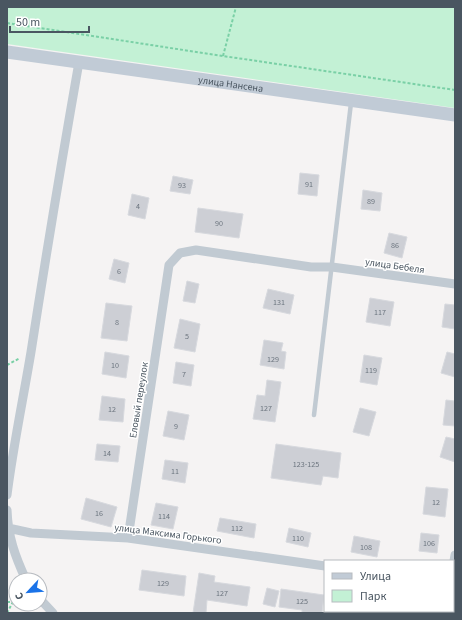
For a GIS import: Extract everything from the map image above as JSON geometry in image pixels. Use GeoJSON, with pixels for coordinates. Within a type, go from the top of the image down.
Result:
{"type":"FeatureCollection","features":[{"type":"Feature","properties":{"kind":"main road","name":"улица Нансена"},"geometry":{"type":"LineString","coordinates":[[7,52],[455,116]]}},
{"type":"Feature","properties":{"kind":"street"},"geometry":{"type":"LineString","coordinates":[[7,495],[11,462],[31,352],[79,62]]}},
{"type":"Feature","properties":{"kind":"street","name":"улица Бебеля"},"geometry":{"type":"LineString","coordinates":[[169,265],[180,253],[196,250],[311,267],[332,267],[455,284]]}},
{"type":"Feature","properties":{"kind":"street","name":"Еловый переулок"},"geometry":{"type":"LineString","coordinates":[[128,538],[169,265]]}},
{"type":"Feature","properties":{"kind":"street"},"geometry":{"type":"LineString","coordinates":[[7,510],[8,528],[16,558],[22,572]]}},
{"type":"Feature","properties":{"kind":"street","name":"улица Максима Горького"},"geometry":{"type":"LineString","coordinates":[[8,528],[30,533],[128,538],[324,566]]}},
{"type":"Feature","properties":{"kind":"lane"},"geometry":{"type":"LineString","coordinates":[[314,415],[351,101]]}},
{"type":"Feature","properties":{"kind":"path"},"geometry":{"type":"LineString","coordinates":[[223,56],[236,7]]}},
{"type":"Feature","properties":{"kind":"path"},"geometry":{"type":"LineString","coordinates":[[7,23],[455,90]]}},
{"type":"Feature","properties":{"kind":"path"},"geometry":{"type":"LineString","coordinates":[[7,364],[31,352]]}},
{"type":"Feature","properties":{"kind":"green space"},"geometry":{"type":"Polygon","coordinates":[[[7,7],[455,7],[455,108],[7,44],[7,7]]]}},
{"type":"Feature","properties":{"kind":"building"},"geometry":{"type":"Polygon","coordinates":[[[300,173],[319,175],[317,196],[298,194],[300,173]]]}},
{"type":"Feature","properties":{"kind":"building"},"geometry":{"type":"Polygon","coordinates":[[[173,176],[193,180],[190,194],[170,191],[173,176]]]}},
{"type":"Feature","properties":{"kind":"building"},"geometry":{"type":"Polygon","coordinates":[[[363,190],[382,193],[380,211],[361,209],[363,190]]]}},
{"type":"Feature","properties":{"kind":"building"},"geometry":{"type":"Polygon","coordinates":[[[132,194],[149,198],[145,219],[128,215],[132,194]]]}},
{"type":"Feature","properties":{"kind":"building"},"geometry":{"type":"Polygon","coordinates":[[[198,208],[243,214],[239,238],[195,232],[198,208]]]}},
{"type":"Feature","properties":{"kind":"building"},"geometry":{"type":"Polygon","coordinates":[[[389,233],[407,237],[402,258],[384,253],[389,233]]]}},
{"type":"Feature","properties":{"kind":"building"},"geometry":{"type":"Polygon","coordinates":[[[114,259],[129,263],[125,283],[109,279],[114,259]]]}},
{"type":"Feature","properties":{"kind":"building"},"geometry":{"type":"Polygon","coordinates":[[[187,281],[199,284],[195,303],[183,301],[187,281]]]}},
{"type":"Feature","properties":{"kind":"building"},"geometry":{"type":"Polygon","coordinates":[[[268,289],[294,295],[290,314],[263,308],[268,289]]]}},
{"type":"Feature","properties":{"kind":"building"},"geometry":{"type":"Polygon","coordinates":[[[370,298],[394,302],[390,326],[366,322],[370,298]]]}},
{"type":"Feature","properties":{"kind":"building"},"geometry":{"type":"Polygon","coordinates":[[[106,303],[132,306],[127,341],[101,338],[106,303]]]}},
{"type":"Feature","properties":{"kind":"building"},"geometry":{"type":"Polygon","coordinates":[[[445,304],[455,305],[455,329],[442,327],[445,304]]]}},
{"type":"Feature","properties":{"kind":"building"},"geometry":{"type":"Polygon","coordinates":[[[180,319],[200,324],[195,352],[174,348],[180,319]]]}},
{"type":"Feature","properties":{"kind":"building"},"geometry":{"type":"Polygon","coordinates":[[[264,340],[283,343],[281,351],[286,352],[284,369],[260,365],[264,340]]]}},
{"type":"Feature","properties":{"kind":"building"},"geometry":{"type":"Polygon","coordinates":[[[105,352],[129,356],[126,378],[102,374],[105,352]]]}},
{"type":"Feature","properties":{"kind":"building"},"geometry":{"type":"Polygon","coordinates":[[[447,352],[455,354],[455,377],[441,373],[447,352]]]}},
{"type":"Feature","properties":{"kind":"building"},"geometry":{"type":"Polygon","coordinates":[[[364,355],[382,358],[377,385],[360,382],[364,355]]]}},
{"type":"Feature","properties":{"kind":"building"},"geometry":{"type":"Polygon","coordinates":[[[176,362],[194,365],[191,386],[173,383],[176,362]]]}},
{"type":"Feature","properties":{"kind":"building"},"geometry":{"type":"Polygon","coordinates":[[[267,380],[281,382],[275,422],[253,419],[257,395],[265,396],[267,380]]]}},
{"type":"Feature","properties":{"kind":"building"},"geometry":{"type":"Polygon","coordinates":[[[102,396],[125,399],[123,422],[99,420],[102,396]]]}},
{"type":"Feature","properties":{"kind":"building"},"geometry":{"type":"Polygon","coordinates":[[[446,400],[455,401],[455,426],[443,425],[446,400]]]}},
{"type":"Feature","properties":{"kind":"building"},"geometry":{"type":"Polygon","coordinates":[[[360,408],[376,412],[369,436],[353,432],[360,408]]]}},
{"type":"Feature","properties":{"kind":"building"},"geometry":{"type":"Polygon","coordinates":[[[168,411],[189,415],[184,440],[163,436],[168,411]]]}},
{"type":"Feature","properties":{"kind":"building"},"geometry":{"type":"Polygon","coordinates":[[[446,437],[455,439],[455,462],[440,457],[446,437]]]}},
{"type":"Feature","properties":{"kind":"building"},"geometry":{"type":"Polygon","coordinates":[[[97,444],[120,446],[118,462],[95,460],[97,444]]]}},
{"type":"Feature","properties":{"kind":"building"},"geometry":{"type":"Polygon","coordinates":[[[276,444],[341,453],[338,478],[323,476],[321,485],[271,478],[276,444]]]}},
{"type":"Feature","properties":{"kind":"building"},"geometry":{"type":"Polygon","coordinates":[[[165,460],[188,463],[185,483],[162,479],[165,460]]]}},
{"type":"Feature","properties":{"kind":"building"},"geometry":{"type":"Polygon","coordinates":[[[426,487],[448,489],[445,517],[423,514],[426,487]]]}},
{"type":"Feature","properties":{"kind":"building"},"geometry":{"type":"Polygon","coordinates":[[[86,498],[117,507],[111,527],[81,519],[86,498]]]}},
{"type":"Feature","properties":{"kind":"building"},"geometry":{"type":"Polygon","coordinates":[[[156,503],[178,507],[173,529],[151,525],[156,503]]]}},
{"type":"Feature","properties":{"kind":"building"},"geometry":{"type":"Polygon","coordinates":[[[220,518],[256,524],[254,538],[217,531],[220,518]]]}},
{"type":"Feature","properties":{"kind":"building"},"geometry":{"type":"Polygon","coordinates":[[[289,528],[311,533],[308,547],[286,542],[289,528]]]}},
{"type":"Feature","properties":{"kind":"building"},"geometry":{"type":"Polygon","coordinates":[[[421,533],[439,535],[437,553],[419,551],[421,533]]]}},
{"type":"Feature","properties":{"kind":"building"},"geometry":{"type":"Polygon","coordinates":[[[354,536],[380,541],[377,557],[351,552],[354,536]]]}},
{"type":"Feature","properties":{"kind":"building"},"geometry":{"type":"Polygon","coordinates":[[[142,570],[186,576],[184,596],[139,590],[142,570]]]}},
{"type":"Feature","properties":{"kind":"building"},"geometry":{"type":"Polygon","coordinates":[[[199,573],[215,576],[214,582],[250,587],[247,606],[207,600],[206,613],[193,613],[199,573]]]}},
{"type":"Feature","properties":{"kind":"building"},"geometry":{"type":"Polygon","coordinates":[[[267,588],[279,591],[275,607],[263,604],[267,588]]]}},
{"type":"Feature","properties":{"kind":"building"},"geometry":{"type":"Polygon","coordinates":[[[281,589],[324,595],[322,613],[302,613],[302,610],[279,607],[281,589]]]}},
{"type":"Feature","properties":{"kind":"building"},"geometry":{"type":"Polygon","coordinates":[[[329,612],[374,612],[374,613],[329,612]]]}},
{"type":"Feature","properties":{"kind":"building"},"geometry":{"type":"Polygon","coordinates":[[[386,612],[439,612],[439,613],[386,612]]]}}]}
